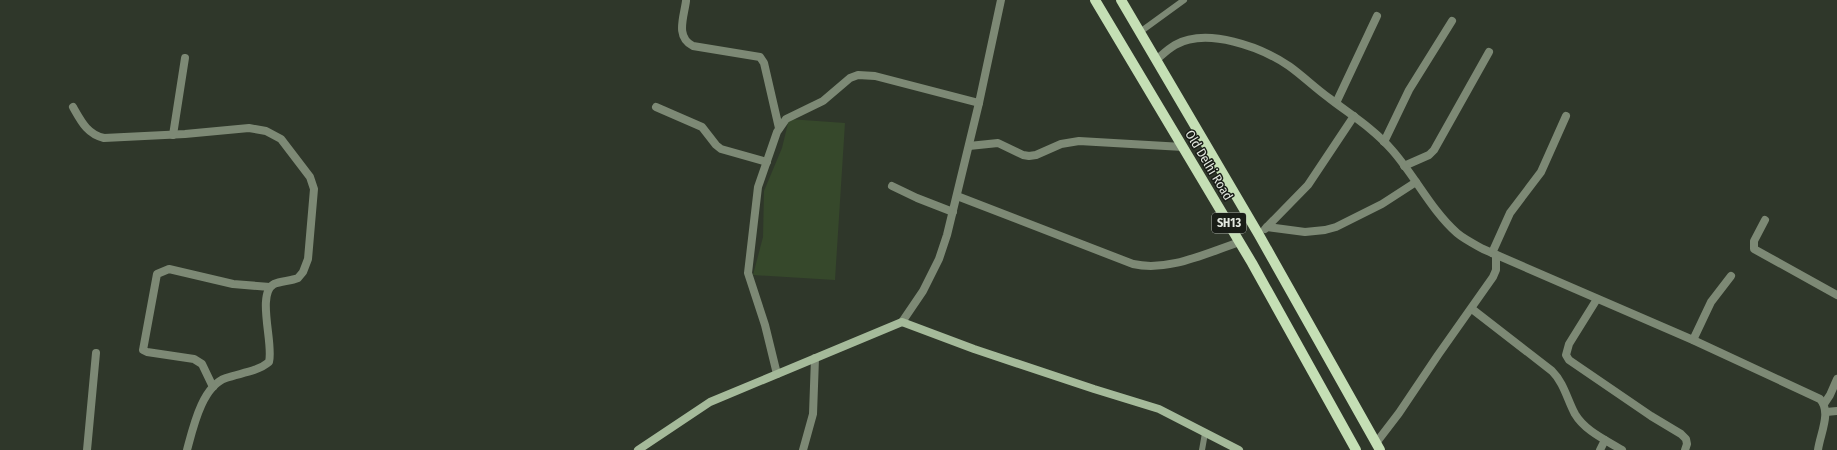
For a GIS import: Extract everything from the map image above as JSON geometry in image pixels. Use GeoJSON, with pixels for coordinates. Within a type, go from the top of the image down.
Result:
{"type":"FeatureCollection","features":[{"type":"Feature","properties":{"kind":"main road","name":"Old Delhi Road"},"geometry":{"type":"LineString","coordinates":[[1095,0],[1240,242],[1356,450]]}},
{"type":"Feature","properties":{"kind":"main road","name":"Old Delhi Road"},"geometry":{"type":"LineString","coordinates":[[1121,0],[1259,235],[1378,447]]}},
{"type":"Feature","properties":{"kind":"main road"},"geometry":{"type":"LineString","coordinates":[[638,450],[710,402],[902,322],[989,354],[1160,409],[1239,450]]}},
{"type":"Feature","properties":{"kind":"street"},"geometry":{"type":"LineString","coordinates":[[902,322],[922,291],[939,260],[957,196],[1002,0]]}},
{"type":"Feature","properties":{"kind":"street"},"geometry":{"type":"LineString","coordinates":[[686,1],[682,32],[683,39],[686,43],[693,46],[760,57],[764,63],[779,128]]}},
{"type":"Feature","properties":{"kind":"street"},"geometry":{"type":"LineString","coordinates":[[1336,103],[1377,16]]}},
{"type":"Feature","properties":{"kind":"street"},"geometry":{"type":"LineString","coordinates":[[1384,142],[1409,90],[1452,21]]}},
{"type":"Feature","properties":{"kind":"street"},"geometry":{"type":"LineString","coordinates":[[1156,60],[1174,45],[1193,38],[1210,38],[1231,42],[1266,54],[1289,66],[1354,116],[1384,142],[1404,166],[1444,220],[1458,234],[1494,254],[1693,340],[1811,394],[1825,408],[1837,411]]}},
{"type":"Feature","properties":{"kind":"street"},"geometry":{"type":"LineString","coordinates":[[1404,166],[1429,155],[1434,150],[1489,52]]}},
{"type":"Feature","properties":{"kind":"street"},"geometry":{"type":"LineString","coordinates":[[173,135],[185,58]]}},
{"type":"Feature","properties":{"kind":"street"},"geometry":{"type":"LineString","coordinates":[[777,374],[765,325],[748,273],[758,187],[779,128],[790,116],[823,102],[850,78],[858,75],[875,76],[979,103]]}},
{"type":"Feature","properties":{"kind":"street"},"geometry":{"type":"LineString","coordinates":[[656,106],[702,127],[721,149],[767,162]]}},
{"type":"Feature","properties":{"kind":"street"},"geometry":{"type":"LineString","coordinates":[[73,107],[82,123],[89,131],[97,136],[109,138],[173,135],[249,128],[266,131],[281,139],[310,177],[314,189],[308,259],[305,268],[298,278],[275,284],[270,287],[233,284],[169,269],[157,274],[144,350],[147,352],[194,359],[202,364],[213,387]]}},
{"type":"Feature","properties":{"kind":"street"},"geometry":{"type":"LineString","coordinates":[[1259,235],[1308,185],[1354,116]]}},
{"type":"Feature","properties":{"kind":"street"},"geometry":{"type":"LineString","coordinates":[[1378,447],[1442,349],[1472,309],[1493,277],[1496,270],[1494,254],[1510,213],[1541,172],[1566,116]]}},
{"type":"Feature","properties":{"kind":"street"},"geometry":{"type":"LineString","coordinates":[[969,146],[998,143],[1024,156],[1036,155],[1061,144],[1079,141],[1182,147]]}},
{"type":"Feature","properties":{"kind":"street"},"geometry":{"type":"LineString","coordinates":[[1267,227],[1305,232],[1325,230],[1336,227],[1382,204],[1416,182]]}},
{"type":"Feature","properties":{"kind":"street"},"geometry":{"type":"LineString","coordinates":[[892,186],[917,198],[953,212]]}},
{"type":"Feature","properties":{"kind":"street"},"geometry":{"type":"LineString","coordinates":[[957,196],[1038,229],[1133,264],[1144,266],[1168,265],[1240,242]]}},
{"type":"Feature","properties":{"kind":"street"},"geometry":{"type":"LineString","coordinates":[[1765,220],[1754,241],[1754,249],[1837,295]]}},
{"type":"Feature","properties":{"kind":"street"},"geometry":{"type":"LineString","coordinates":[[1693,340],[1711,302],[1731,276]]}},
{"type":"Feature","properties":{"kind":"street"},"geometry":{"type":"LineString","coordinates":[[187,450],[203,403],[216,383],[225,378],[254,370],[269,362],[271,352],[266,296],[270,287]]}},
{"type":"Feature","properties":{"kind":"street"},"geometry":{"type":"LineString","coordinates":[[1597,299],[1569,344],[1566,355],[1569,360],[1651,416],[1681,434],[1687,444],[1685,450]]}},
{"type":"Feature","properties":{"kind":"street"},"geometry":{"type":"LineString","coordinates":[[1472,309],[1555,374],[1564,386],[1576,415],[1584,425],[1622,450]]}},
{"type":"Feature","properties":{"kind":"street"},"geometry":{"type":"LineString","coordinates":[[87,450],[96,353]]}},
{"type":"Feature","properties":{"kind":"street"},"geometry":{"type":"LineString","coordinates":[[803,450],[813,414],[815,358]]}},
{"type":"Feature","properties":{"kind":"street"},"geometry":{"type":"LineString","coordinates":[[1818,450],[1825,408],[1837,379]]}},
{"type":"Feature","properties":{"kind":"street"},"geometry":{"type":"LineString","coordinates":[[1600,450],[1606,440]]}},
{"type":"Feature","properties":{"kind":"lane"},"geometry":{"type":"LineString","coordinates":[[1140,32],[1184,0]]}},
{"type":"Feature","properties":{"kind":"lane"},"geometry":{"type":"LineString","coordinates":[[1202,450],[1206,433]]}},
{"type":"Feature","properties":{"kind":"green space"},"geometry":{"type":"Polygon","coordinates":[[[789,119],[845,123],[835,280],[753,275],[763,237],[764,191],[782,148],[789,119]]]}}]}
